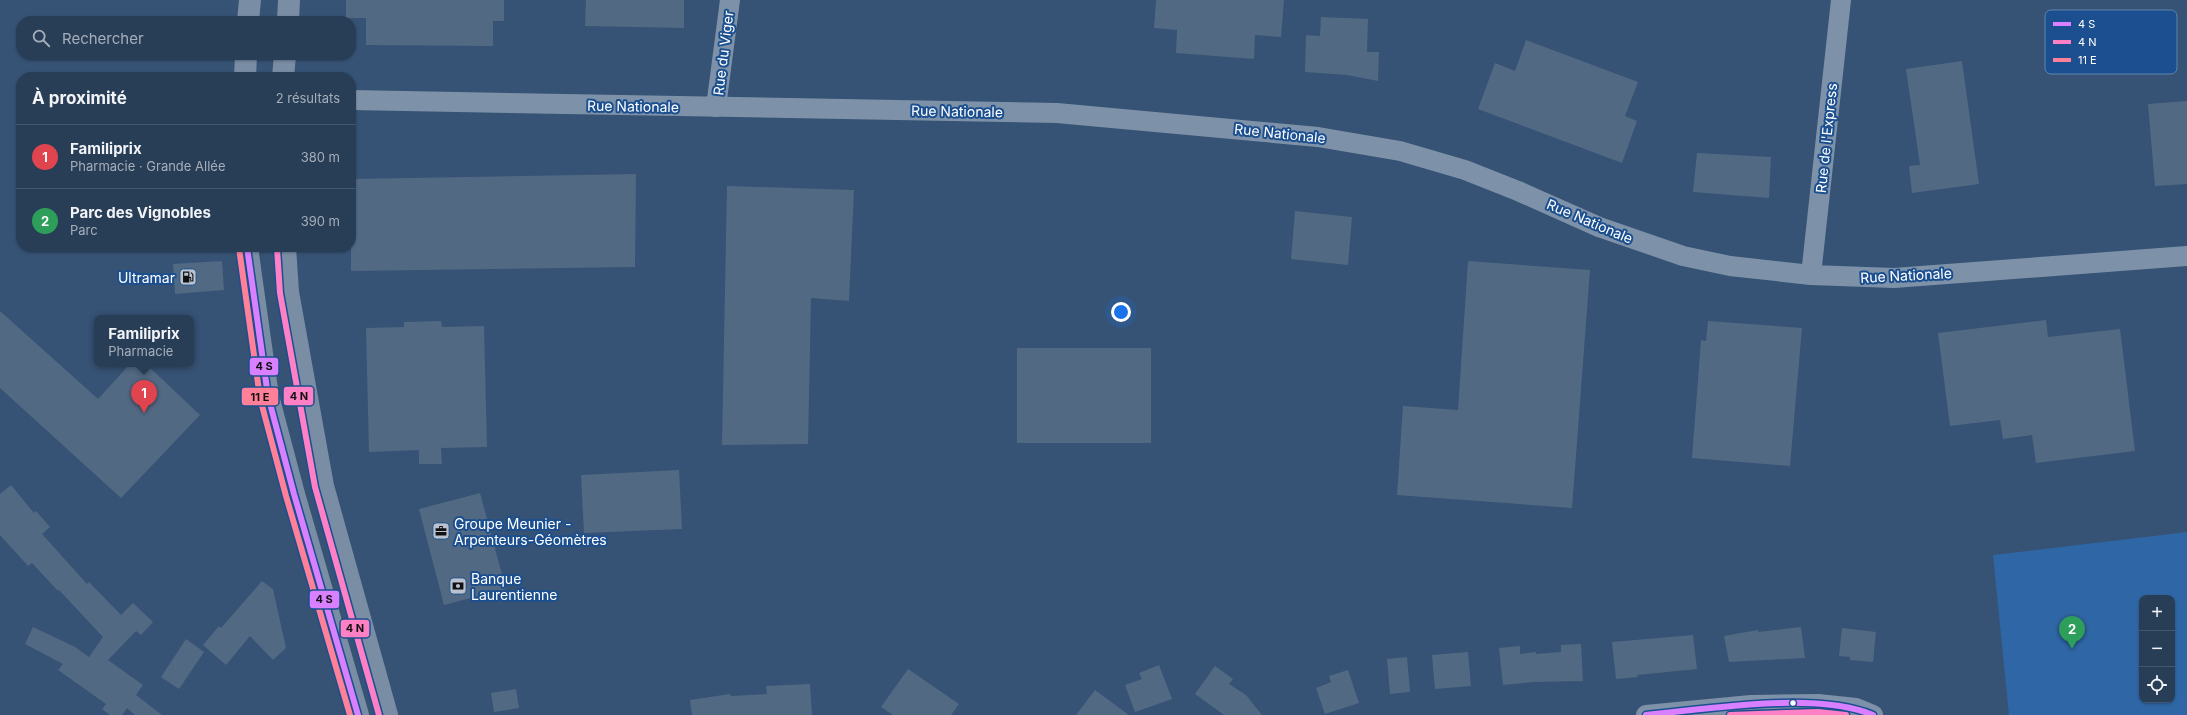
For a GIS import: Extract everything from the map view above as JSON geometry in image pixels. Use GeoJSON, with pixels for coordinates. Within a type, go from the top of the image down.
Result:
{"type":"FeatureCollection","features":[{"type":"Feature","properties":{"kind":"street"},"geometry":{"type":"LineString","coordinates":[[248,16],[250,0]]}},
{"type":"Feature","properties":{"kind":"street"},"geometry":{"type":"LineString","coordinates":[[288,16],[289,0]]}},
{"type":"Feature","properties":{"kind":"street","name":"Rue du Viger"},"geometry":{"type":"LineString","coordinates":[[716,107],[730,0]]}},
{"type":"Feature","properties":{"kind":"street","name":"Rue de l'Express"},"geometry":{"type":"LineString","coordinates":[[1811,275],[1841,0]]}},
{"type":"Feature","properties":{"kind":"street"},"geometry":{"type":"LineString","coordinates":[[244,72],[246,60]]}},
{"type":"Feature","properties":{"kind":"street"},"geometry":{"type":"LineString","coordinates":[[283,72],[285,60]]}},
{"type":"Feature","properties":{"kind":"street","name":"Rue Nationale"},"geometry":{"type":"LineString","coordinates":[[356,100],[1057,113],[1252,130],[1354,142],[1400,151],[1465,170],[1518,191],[1605,230],[1683,256],[1730,266],[1811,275],[1894,278],[2187,256]]}},
{"type":"Feature","properties":{"kind":"street"},"geometry":{"type":"LineString","coordinates":[[248,252],[268,396],[294,494],[358,715]]}},
{"type":"Feature","properties":{"kind":"street"},"geometry":{"type":"LineString","coordinates":[[285,252],[288,292],[323,486],[387,715]]}},
{"type":"Feature","properties":{"kind":"street"},"geometry":{"type":"LineString","coordinates":[[259,330],[294,326]]}},
{"type":"Feature","properties":{"kind":"street"},"geometry":{"type":"LineString","coordinates":[[294,494],[323,486]]}},
{"type":"Feature","properties":{"kind":"street"},"geometry":{"type":"LineString","coordinates":[[1646,715],[1731,711],[1818,704],[1856,708],[1873,715]]}},
{"type":"Feature","properties":{"kind":"shaded area"},"geometry":{"type":"Polygon","coordinates":[[[2187,532],[2187,715],[2009,715],[1993,555],[2187,532]]]}},
{"type":"Feature","properties":{"kind":"building"},"geometry":{"type":"Polygon","coordinates":[[[346,0],[504,0],[504,21],[493,21],[493,46],[366,45],[366,18],[346,16],[346,0]]]}},
{"type":"Feature","properties":{"kind":"building"},"geometry":{"type":"Polygon","coordinates":[[[586,0],[684,0],[684,28],[585,26],[586,0]]]}},
{"type":"Feature","properties":{"kind":"building"},"geometry":{"type":"Polygon","coordinates":[[[1156,0],[1284,0],[1281,37],[1255,35],[1254,59],[1176,53],[1177,30],[1154,28],[1156,0]]]}},
{"type":"Feature","properties":{"kind":"building"},"geometry":{"type":"Polygon","coordinates":[[[1321,17],[1368,19],[1367,52],[1379,52],[1378,81],[1347,75],[1305,72],[1306,35],[1320,36],[1321,17]]]}},
{"type":"Feature","properties":{"kind":"building"},"geometry":{"type":"Polygon","coordinates":[[[1526,40],[1638,82],[1625,116],[1637,121],[1622,163],[1478,109],[1495,63],[1515,71],[1526,40]]]}},
{"type":"Feature","properties":{"kind":"building"},"geometry":{"type":"Polygon","coordinates":[[[1962,61],[1979,184],[1912,193],[1909,166],[1920,165],[1906,69],[1962,61]]]}},
{"type":"Feature","properties":{"kind":"building"},"geometry":{"type":"Polygon","coordinates":[[[2187,101],[2187,184],[2155,186],[2148,104],[2187,101]]]}},
{"type":"Feature","properties":{"kind":"building"},"geometry":{"type":"Polygon","coordinates":[[[1697,153],[1771,157],[1769,198],[1693,192],[1697,153]]]}},
{"type":"Feature","properties":{"kind":"building"},"geometry":{"type":"Polygon","coordinates":[[[636,174],[635,267],[351,271],[351,252],[356,252],[356,179],[636,174]]]}},
{"type":"Feature","properties":{"kind":"building"},"geometry":{"type":"Polygon","coordinates":[[[727,186],[854,190],[849,301],[811,298],[808,444],[722,445],[727,186]]]}},
{"type":"Feature","properties":{"kind":"building"},"geometry":{"type":"Polygon","coordinates":[[[1295,211],[1352,217],[1348,265],[1291,259],[1295,211]]]}},
{"type":"Feature","properties":{"kind":"building"},"geometry":{"type":"Polygon","coordinates":[[[222,261],[224,290],[175,294],[173,264],[222,261]]]}},
{"type":"Feature","properties":{"kind":"building"},"geometry":{"type":"Polygon","coordinates":[[[1468,261],[1590,270],[1572,508],[1397,495],[1403,406],[1458,410],[1468,261]]]}},
{"type":"Feature","properties":{"kind":"building"},"geometry":{"type":"Polygon","coordinates":[[[0,311],[98,399],[127,367],[149,367],[200,415],[121,498],[0,388],[0,311]]]}},
{"type":"Feature","properties":{"kind":"building"},"geometry":{"type":"Polygon","coordinates":[[[2046,320],[2048,337],[2120,329],[2135,451],[2036,463],[2032,435],[2003,439],[2000,420],[1950,426],[1938,333],[2046,320]]]}},
{"type":"Feature","properties":{"kind":"building"},"geometry":{"type":"Polygon","coordinates":[[[441,321],[442,327],[484,326],[487,447],[441,448],[442,464],[419,464],[419,450],[369,452],[366,328],[404,327],[404,322],[441,321]]]}},
{"type":"Feature","properties":{"kind":"building"},"geometry":{"type":"Polygon","coordinates":[[[1708,321],[1802,328],[1790,466],[1692,458],[1701,340],[1706,341],[1708,321]]]}},
{"type":"Feature","properties":{"kind":"building"},"geometry":{"type":"Polygon","coordinates":[[[1017,348],[1151,348],[1151,443],[1017,443],[1017,348]]]}},
{"type":"Feature","properties":{"kind":"building"},"geometry":{"type":"Polygon","coordinates":[[[679,470],[682,529],[584,533],[581,475],[679,470]]]}},
{"type":"Feature","properties":{"kind":"building"},"geometry":{"type":"Polygon","coordinates":[[[11,485],[34,513],[36,511],[50,527],[42,534],[87,584],[89,582],[121,615],[133,603],[153,622],[141,635],[136,631],[108,660],[143,685],[136,695],[162,715],[135,715],[127,708],[122,715],[110,715],[102,709],[106,704],[58,670],[63,664],[25,644],[33,627],[75,647],[89,657],[103,637],[32,563],[28,566],[0,535],[0,494],[11,485]]]}},
{"type":"Feature","properties":{"kind":"building"},"geometry":{"type":"Polygon","coordinates":[[[480,493],[506,589],[444,605],[419,509],[480,493]]]}},
{"type":"Feature","properties":{"kind":"building"},"geometry":{"type":"Polygon","coordinates":[[[262,581],[273,589],[286,648],[273,660],[250,636],[226,665],[203,645],[219,626],[221,628],[262,581]]]}},
{"type":"Feature","properties":{"kind":"building"},"geometry":{"type":"Polygon","coordinates":[[[1801,627],[1805,658],[1729,662],[1724,636],[1758,630],[1758,632],[1801,627]]]}},
{"type":"Feature","properties":{"kind":"building"},"geometry":{"type":"Polygon","coordinates":[[[1842,628],[1876,632],[1873,662],[1850,660],[1850,657],[1839,656],[1842,628]]]}},
{"type":"Feature","properties":{"kind":"building"},"geometry":{"type":"Polygon","coordinates":[[[1693,635],[1697,669],[1637,675],[1638,677],[1616,679],[1612,642],[1693,635]]]}},
{"type":"Feature","properties":{"kind":"building"},"geometry":{"type":"Polygon","coordinates":[[[186,639],[204,652],[179,689],[161,677],[186,639]]]}},
{"type":"Feature","properties":{"kind":"building"},"geometry":{"type":"Polygon","coordinates":[[[1581,644],[1583,681],[1534,682],[1503,685],[1499,648],[1520,646],[1520,654],[1536,652],[1536,654],[1561,652],[1561,645],[1581,644]]]}},
{"type":"Feature","properties":{"kind":"building"},"geometry":{"type":"Polygon","coordinates":[[[1468,652],[1471,686],[1435,689],[1432,655],[1468,652]]]}},
{"type":"Feature","properties":{"kind":"building"},"geometry":{"type":"Polygon","coordinates":[[[1407,657],[1410,692],[1390,694],[1387,659],[1407,657]]]}},
{"type":"Feature","properties":{"kind":"building"},"geometry":{"type":"Polygon","coordinates":[[[1159,665],[1172,699],[1135,712],[1125,685],[1142,679],[1139,673],[1159,665]]]}},
{"type":"Feature","properties":{"kind":"building"},"geometry":{"type":"Polygon","coordinates":[[[1215,666],[1233,679],[1229,684],[1246,695],[1262,715],[1224,715],[1195,694],[1215,666]]]}},
{"type":"Feature","properties":{"kind":"building"},"geometry":{"type":"Polygon","coordinates":[[[908,669],[959,704],[951,715],[893,715],[881,707],[908,669]]]}},
{"type":"Feature","properties":{"kind":"building"},"geometry":{"type":"Polygon","coordinates":[[[1348,670],[1359,703],[1325,714],[1316,688],[1331,682],[1329,676],[1348,670]]]}},
{"type":"Feature","properties":{"kind":"building"},"geometry":{"type":"Polygon","coordinates":[[[810,684],[812,715],[692,715],[690,700],[730,694],[731,696],[767,694],[766,686],[810,684]]]}},
{"type":"Feature","properties":{"kind":"building"},"geometry":{"type":"Polygon","coordinates":[[[516,689],[519,708],[494,712],[491,693],[516,689]]]}},
{"type":"Feature","properties":{"kind":"building"},"geometry":{"type":"Polygon","coordinates":[[[1095,690],[1129,715],[1076,715],[1095,690]]]}},
{"type":"Feature","properties":{"kind":"transit line"},"geometry":{"type":"LineString","coordinates":[[240,252],[260,398],[286,496],[350,715]]}},
{"type":"Feature","properties":{"kind":"transit line"},"geometry":{"type":"LineString","coordinates":[[248,252],[268,396],[294,494],[358,715]]}},
{"type":"Feature","properties":{"kind":"transit line"},"geometry":{"type":"LineString","coordinates":[[277,252],[280,293],[315,487],[379,715]]}},
{"type":"Feature","properties":{"kind":"transit line"},"geometry":{"type":"LineString","coordinates":[[1646,715],[1730,706],[1792,703],[1822,704],[1849,708],[1873,715]]}},
{"type":"Feature","properties":{"kind":"transit line"},"geometry":{"type":"LineString","coordinates":[[1730,715],[1818,712],[1846,715]]}},
{"type":"Feature","properties":{"kind":"place","name":"Ultramar"},"geometry":{"type":"Point","coordinates":[188,277]}},
{"type":"Feature","properties":{"kind":"place","name":"Familiprix"},"geometry":{"type":"Point","coordinates":[144,413]}},
{"type":"Feature","properties":{"kind":"place","name":"Groupe Meunier - Arpenteurs-Géomètres"},"geometry":{"type":"Point","coordinates":[441,531]}},
{"type":"Feature","properties":{"kind":"place","name":"Banque Laurentienne"},"geometry":{"type":"Point","coordinates":[458,586]}},
{"type":"Feature","properties":{"kind":"place","name":"Parc des Vignobles"},"geometry":{"type":"Point","coordinates":[2072,649]}}]}
